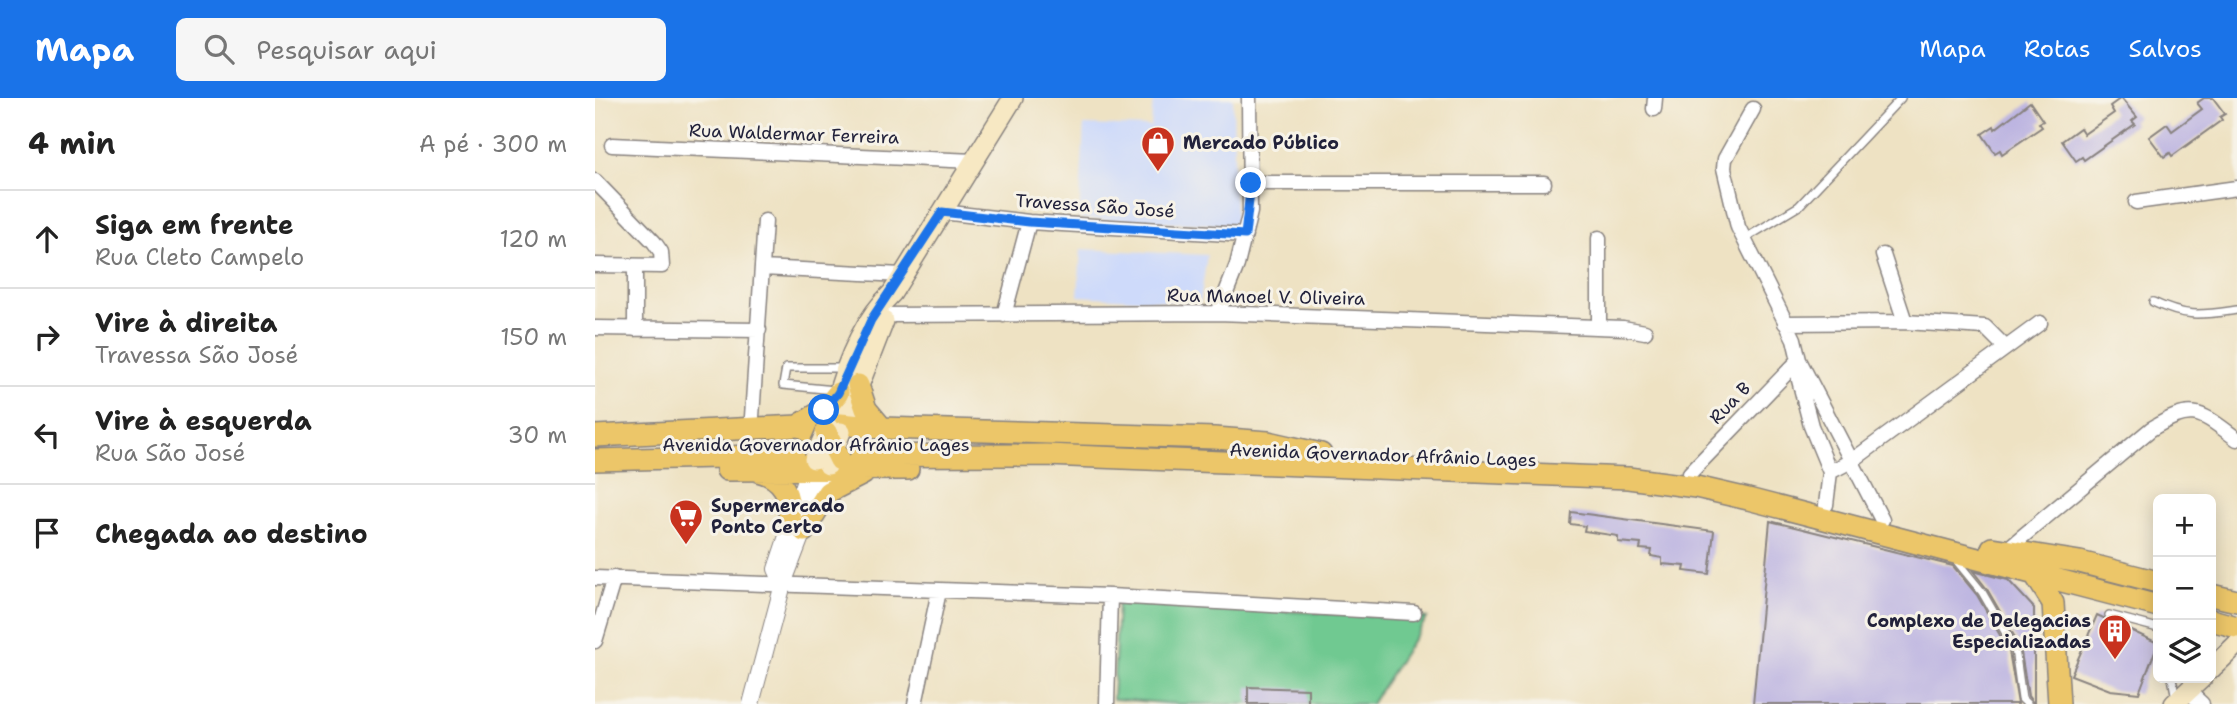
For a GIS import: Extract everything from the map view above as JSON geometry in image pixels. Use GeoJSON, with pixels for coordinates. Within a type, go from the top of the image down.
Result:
{"type":"FeatureCollection","features":[{"type":"Feature","properties":{"kind":"main road"},"geometry":{"type":"LineString","coordinates":[[830,449],[846,384],[871,320],[891,293],[1013,98]]}},
{"type":"Feature","properties":{"kind":"main road"},"geometry":{"type":"LineString","coordinates":[[797,527],[828,492],[852,477],[830,449],[824,410],[846,384],[886,315],[891,293]]}},
{"type":"Feature","properties":{"kind":"main road"},"geometry":{"type":"LineString","coordinates":[[846,384],[882,428]]}},
{"type":"Feature","properties":{"kind":"main road"},"geometry":{"type":"LineString","coordinates":[[595,474],[756,471],[830,449],[882,428],[1268,442],[1318,461]]}},
{"type":"Feature","properties":{"kind":"main road"},"geometry":{"type":"LineString","coordinates":[[595,436],[830,449],[996,467],[1192,472],[1318,461]]}},
{"type":"Feature","properties":{"kind":"main road","name":"Avenida Governador Afrânio Lages"},"geometry":{"type":"LineString","coordinates":[[595,447],[1093,444],[1318,461],[1564,473],[1641,480],[1748,499],[2034,573],[2075,577]]}},
{"type":"Feature","properties":{"kind":"main road","name":"Avenida Governador Afrânio Lages"},"geometry":{"type":"LineString","coordinates":[[595,460],[758,456],[1046,455],[1318,461],[1565,462],[1690,473],[2005,551],[2080,562],[2153,581]]}},
{"type":"Feature","properties":{"kind":"main road"},"geometry":{"type":"LineString","coordinates":[[756,471],[778,480],[787,491],[797,527]]}},
{"type":"Feature","properties":{"kind":"main road"},"geometry":{"type":"LineString","coordinates":[[2005,551],[2153,604]]}},
{"type":"Feature","properties":{"kind":"main road"},"geometry":{"type":"LineString","coordinates":[[2034,573],[2049,593],[2056,620],[2059,704]]}},
{"type":"Feature","properties":{"kind":"main road"},"geometry":{"type":"LineString","coordinates":[[2075,577],[2153,590]]}},
{"type":"Feature","properties":{"kind":"main road"},"geometry":{"type":"LineString","coordinates":[[2216,596],[2237,601]]}},
{"type":"Feature","properties":{"kind":"main road"},"geometry":{"type":"LineString","coordinates":[[2216,605],[2237,610]]}},
{"type":"Feature","properties":{"kind":"main road"},"geometry":{"type":"LineString","coordinates":[[2216,621],[2237,627]]}},
{"type":"Feature","properties":{"kind":"main road"},"geometry":{"type":"LineString","coordinates":[[2216,665],[2233,653]]}},
{"type":"Feature","properties":{"kind":"street"},"geometry":{"type":"LineString","coordinates":[[1218,313],[1237,265],[1245,235],[1251,183],[1249,98]]}},
{"type":"Feature","properties":{"kind":"street"},"geometry":{"type":"LineString","coordinates":[[1753,109],[1725,159],[1724,168],[1738,227],[1794,339],[1800,360],[1882,520]]}},
{"type":"Feature","properties":{"kind":"street","name":"Rua Waldermar Ferreira"},"geometry":{"type":"LineString","coordinates":[[612,145],[974,161]]}},
{"type":"Feature","properties":{"kind":"street"},"geometry":{"type":"LineString","coordinates":[[595,181],[654,242],[660,252],[662,266],[595,265]]}},
{"type":"Feature","properties":{"kind":"street"},"geometry":{"type":"LineString","coordinates":[[1251,183],[1544,183]]}},
{"type":"Feature","properties":{"kind":"street"},"geometry":{"type":"LineString","coordinates":[[2136,202],[2237,188]]}},
{"type":"Feature","properties":{"kind":"street","name":"Travessa São José"},"geometry":{"type":"LineString","coordinates":[[942,212],[1029,222],[1245,235]]}},
{"type":"Feature","properties":{"kind":"street"},"geometry":{"type":"LineString","coordinates":[[752,417],[765,221]]}},
{"type":"Feature","properties":{"kind":"street"},"geometry":{"type":"LineString","coordinates":[[1004,316],[1029,222]]}},
{"type":"Feature","properties":{"kind":"street"},"geometry":{"type":"LineString","coordinates":[[1598,327],[1599,238]]}},
{"type":"Feature","properties":{"kind":"street"},"geometry":{"type":"LineString","coordinates":[[1883,255],[1905,322]]}},
{"type":"Feature","properties":{"kind":"street"},"geometry":{"type":"LineString","coordinates":[[635,267],[635,329]]}},
{"type":"Feature","properties":{"kind":"street"},"geometry":{"type":"LineString","coordinates":[[762,268],[902,275]]}},
{"type":"Feature","properties":{"kind":"street","name":"Rua Manoel V. Oliveira"},"geometry":{"type":"LineString","coordinates":[[886,315],[1218,313],[1598,327],[1645,332]]}},
{"type":"Feature","properties":{"kind":"street"},"geometry":{"type":"LineString","coordinates":[[1785,323],[1905,322],[1985,327],[2005,347]]}},
{"type":"Feature","properties":{"kind":"street"},"geometry":{"type":"LineString","coordinates":[[1830,472],[1853,460],[2040,323]]}},
{"type":"Feature","properties":{"kind":"street"},"geometry":{"type":"LineString","coordinates":[[595,328],[759,330]]}},
{"type":"Feature","properties":{"kind":"street"},"geometry":{"type":"LineString","coordinates":[[1800,360],[1799,380],[1811,426],[1830,472],[1826,505]]}},
{"type":"Feature","properties":{"kind":"street","name":"Rua B"},"geometry":{"type":"LineString","coordinates":[[1690,473],[1800,360]]}},
{"type":"Feature","properties":{"kind":"street"},"geometry":{"type":"LineString","coordinates":[[2005,551],[2151,429],[2173,415],[2191,412],[2202,415],[2237,439]]}},
{"type":"Feature","properties":{"kind":"street"},"geometry":{"type":"LineString","coordinates":[[751,704],[797,527],[830,449]]}},
{"type":"Feature","properties":{"kind":"street"},"geometry":{"type":"LineString","coordinates":[[595,578],[1110,596],[1414,613]]}},
{"type":"Feature","properties":{"kind":"street"},"geometry":{"type":"LineString","coordinates":[[595,641],[614,578]]}},
{"type":"Feature","properties":{"kind":"street"},"geometry":{"type":"LineString","coordinates":[[915,704],[939,591]]}},
{"type":"Feature","properties":{"kind":"street"},"geometry":{"type":"LineString","coordinates":[[1107,704],[1110,596]]}},
{"type":"Feature","properties":{"kind":"lane"},"geometry":{"type":"LineString","coordinates":[[1744,239],[1800,206],[1901,98]]}},
{"type":"Feature","properties":{"kind":"lane"},"geometry":{"type":"LineString","coordinates":[[2153,302],[2178,314],[2203,316],[2237,310]]}},
{"type":"Feature","properties":{"kind":"lane"},"geometry":{"type":"LineString","coordinates":[[786,368],[846,384],[783,385],[786,368]]}},
{"type":"Feature","properties":{"kind":"lane"},"geometry":{"type":"LineString","coordinates":[[1948,550],[1982,592],[2015,649],[2022,699],[2027,704]]}},
{"type":"Feature","properties":{"kind":"lane"},"geometry":{"type":"LineString","coordinates":[[2109,615],[2153,627]]}},
{"type":"Feature","properties":{"kind":"shaded area","name":"Mercado Público"},"geometry":{"type":"Polygon","coordinates":[[[1153,98],[1233,98],[1235,225],[1079,219],[1084,125],[1151,127],[1153,98]]]}},
{"type":"Feature","properties":{"kind":"shaded area"},"geometry":{"type":"Polygon","coordinates":[[[1081,249],[1207,255],[1200,303],[1078,296],[1081,249]]]}},
{"type":"Feature","properties":{"kind":"green space"},"geometry":{"type":"Polygon","coordinates":[[[1118,603],[1427,618],[1371,704],[1178,704],[1113,699],[1118,603]]]}},
{"type":"Feature","properties":{"kind":"building"},"geometry":{"type":"Polygon","coordinates":[[[2121,98],[2137,117],[2132,121],[2135,124],[2084,160],[2082,157],[2076,161],[2062,141],[2080,128],[2084,134],[2114,113],[2110,106],[2121,98]]]}},
{"type":"Feature","properties":{"kind":"building"},"geometry":{"type":"Polygon","coordinates":[[[2204,98],[2213,98],[2225,114],[2220,117],[2222,120],[2172,156],[2170,153],[2164,157],[2149,137],[2167,124],[2172,131],[2202,109],[2197,103],[2204,98]]]}},
{"type":"Feature","properties":{"kind":"building"},"geometry":{"type":"Polygon","coordinates":[[[2030,102],[2043,121],[2039,123],[2042,127],[2002,154],[2000,150],[1995,153],[1982,134],[1994,126],[1995,129],[2030,102]]]}},
{"type":"Feature","properties":{"kind":"building"},"geometry":{"type":"Polygon","coordinates":[[[1571,512],[1714,531],[1709,574],[1684,571],[1685,566],[1662,564],[1662,558],[1651,556],[1652,550],[1640,549],[1641,544],[1618,542],[1618,536],[1584,531],[1585,526],[1570,524],[1571,512]]]}},
{"type":"Feature","properties":{"kind":"building"},"geometry":{"type":"Polygon","coordinates":[[[1770,521],[1953,566],[1977,595],[2009,651],[2018,704],[1753,704],[1770,521]]]}},
{"type":"Feature","properties":{"kind":"building"},"geometry":{"type":"Polygon","coordinates":[[[1973,571],[2008,580],[2034,608],[2034,704],[2028,696],[2020,646],[1987,589],[1973,571]]]}},
{"type":"Feature","properties":{"kind":"building","name":"Complexo de Delegacias Especializadas"},"geometry":{"type":"Polygon","coordinates":[[[2097,615],[2153,641],[2153,656],[2139,693],[2110,690],[2071,675],[2097,615]]]}},
{"type":"Feature","properties":{"kind":"building"},"geometry":{"type":"Polygon","coordinates":[[[1248,687],[1308,689],[1308,704],[1248,704],[1248,687]]]}},
{"type":"Feature","properties":{"kind":"place","name":"Mercado Público"},"geometry":{"type":"Point","coordinates":[1158,173]}},
{"type":"Feature","properties":{"kind":"place","name":"Supermercado Ponto Certo"},"geometry":{"type":"Point","coordinates":[686,546]}},
{"type":"Feature","properties":{"kind":"place","name":"Complexo de Delegacias Especializadas"},"geometry":{"type":"Point","coordinates":[2115,661]}},
{"type":"Feature","properties":{"kind":"route"},"geometry":{"type":"LineString","coordinates":[[824,410],[838,393],[852,356],[871,320],[942,212],[1029,222],[1245,235],[1250,212],[1251,183]]}}]}
